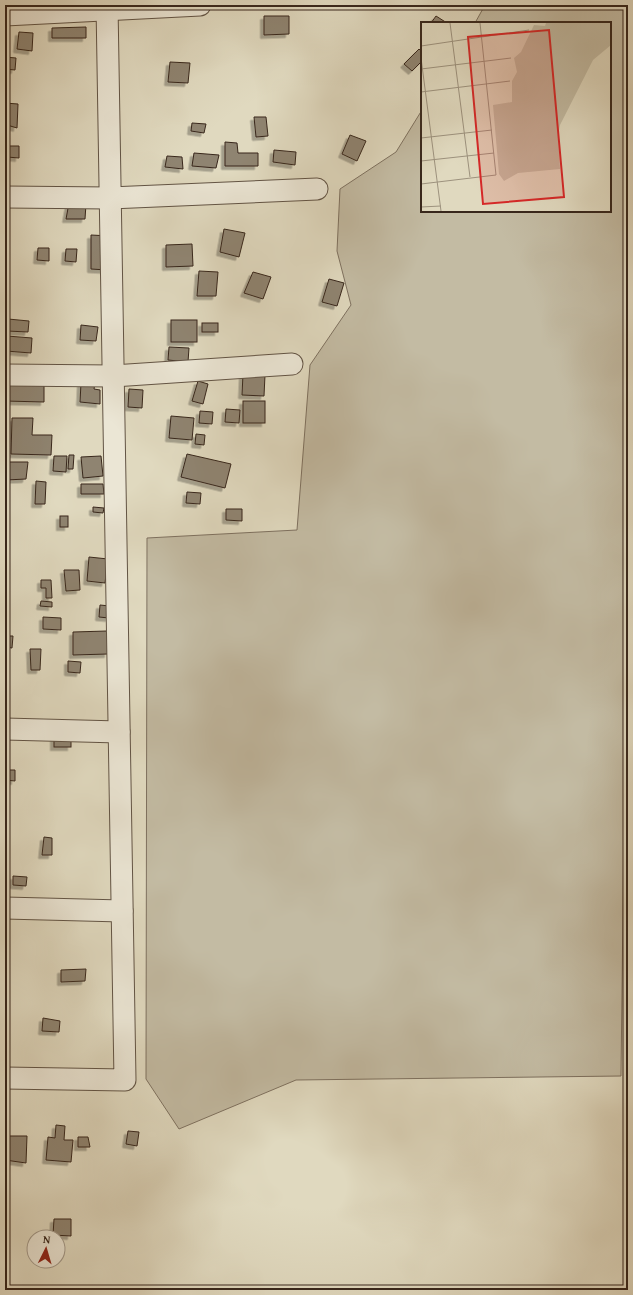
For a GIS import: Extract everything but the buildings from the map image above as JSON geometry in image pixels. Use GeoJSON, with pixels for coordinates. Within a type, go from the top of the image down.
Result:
{"type":"FeatureCollection","features":[{"type":"Feature","properties":{"kind":"street"},"geometry":{"type":"LineString","coordinates":[[5,15],[107,8],[200,5]]}},
{"type":"Feature","properties":{"kind":"street"},"geometry":{"type":"LineString","coordinates":[[5,1078],[125,1080],[107,8]]}},
{"type":"Feature","properties":{"kind":"street"},"geometry":{"type":"LineString","coordinates":[[5,197],[110,198],[317,190]]}},
{"type":"Feature","properties":{"kind":"street"},"geometry":{"type":"LineString","coordinates":[[5,374],[113,376],[292,364]]}},
{"type":"Feature","properties":{"kind":"street"},"geometry":{"type":"LineString","coordinates":[[5,729],[119,732]]}},
{"type":"Feature","properties":{"kind":"street"},"geometry":{"type":"LineString","coordinates":[[5,908],[122,911]]}},
{"type":"Feature","properties":{"kind":"shaded area"},"geometry":{"type":"Polygon","coordinates":[[[485,5],[628,5],[628,809],[624,821],[621,1076],[296,1080],[179,1129],[146,1079],[147,538],[297,530],[310,365],[351,305],[337,251],[340,189],[396,152],[421,112],[421,212],[611,212],[611,22],[476,22],[485,5]]]}}]}
